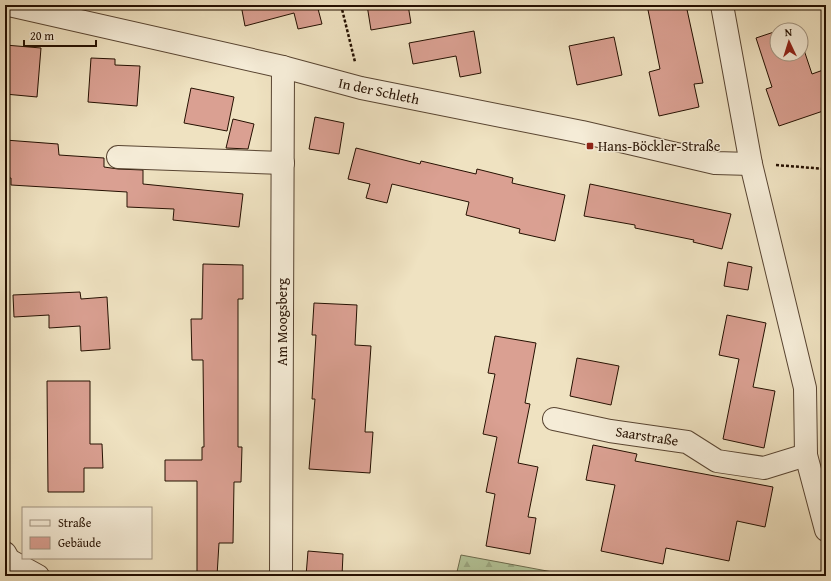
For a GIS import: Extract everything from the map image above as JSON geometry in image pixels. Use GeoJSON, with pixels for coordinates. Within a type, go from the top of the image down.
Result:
{"type":"FeatureCollection","features":[{"type":"Feature","properties":{"kind":"street","name":"In der Schleth"},"geometry":{"type":"LineString","coordinates":[[9,5],[283,67],[361,88],[582,132],[715,163],[751,164]]}},
{"type":"Feature","properties":{"kind":"street"},"geometry":{"type":"LineString","coordinates":[[722,5],[751,164],[805,388],[806,455],[826,530]]}},
{"type":"Feature","properties":{"kind":"street","name":"Am Moogsberg"},"geometry":{"type":"LineString","coordinates":[[281,576],[283,67]]}},
{"type":"Feature","properties":{"kind":"street"},"geometry":{"type":"LineString","coordinates":[[118,157],[283,163]]}},
{"type":"Feature","properties":{"kind":"street","name":"Saarstraße"},"geometry":{"type":"LineString","coordinates":[[554,419],[610,430],[687,442],[717,461],[764,468],[806,455]]}},
{"type":"Feature","properties":{"kind":"street"},"geometry":{"type":"LineString","coordinates":[[5,553],[9,560],[38,576]]}},
{"type":"Feature","properties":{"kind":"path"},"geometry":{"type":"LineString","coordinates":[[341,5],[361,88]]}},
{"type":"Feature","properties":{"kind":"path"},"geometry":{"type":"LineString","coordinates":[[751,164],[826,169]]}},
{"type":"Feature","properties":{"kind":"green space"},"geometry":{"type":"Polygon","coordinates":[[[461,555],[574,576],[456,576],[461,555]]]}},
{"type":"Feature","properties":{"kind":"building"},"geometry":{"type":"Polygon","coordinates":[[[241,5],[317,5],[322,24],[298,29],[294,13],[245,26],[241,5]]]}},
{"type":"Feature","properties":{"kind":"building"},"geometry":{"type":"Polygon","coordinates":[[[367,5],[408,5],[411,23],[371,30],[367,5]]]}},
{"type":"Feature","properties":{"kind":"building"},"geometry":{"type":"Polygon","coordinates":[[[647,5],[686,5],[703,83],[694,84],[699,107],[659,116],[649,72],[660,69],[647,5]]]}},
{"type":"Feature","properties":{"kind":"building"},"geometry":{"type":"Polygon","coordinates":[[[474,31],[481,73],[460,77],[456,56],[413,64],[409,43],[474,31]]]}},
{"type":"Feature","properties":{"kind":"building"},"geometry":{"type":"Polygon","coordinates":[[[769,34],[769,62],[808,62],[812,74],[826,69],[826,110],[779,126],[766,89],[772,87],[756,38],[769,34]]]}},
{"type":"Feature","properties":{"kind":"building"},"geometry":{"type":"Polygon","coordinates":[[[614,37],[622,75],[577,85],[569,46],[614,37]]]}},
{"type":"Feature","properties":{"kind":"building"},"geometry":{"type":"Polygon","coordinates":[[[5,45],[41,48],[37,97],[5,94],[5,45]]]}},
{"type":"Feature","properties":{"kind":"building"},"geometry":{"type":"Polygon","coordinates":[[[91,58],[115,59],[115,65],[140,66],[137,106],[88,102],[91,58]]]}},
{"type":"Feature","properties":{"kind":"building"},"geometry":{"type":"Polygon","coordinates":[[[191,88],[234,97],[227,131],[184,123],[191,88]]]}},
{"type":"Feature","properties":{"kind":"building"},"geometry":{"type":"Polygon","coordinates":[[[315,117],[344,123],[339,154],[309,149],[315,117]]]}},
{"type":"Feature","properties":{"kind":"building"},"geometry":{"type":"Polygon","coordinates":[[[233,119],[254,124],[248,149],[226,148],[233,119]]]}},
{"type":"Feature","properties":{"kind":"building"},"geometry":{"type":"Polygon","coordinates":[[[5,140],[58,144],[59,155],[104,158],[104,167],[143,170],[143,184],[243,194],[239,227],[173,220],[174,209],[127,207],[127,192],[11,185],[11,178],[5,178],[5,140]]]}},
{"type":"Feature","properties":{"kind":"building"},"geometry":{"type":"Polygon","coordinates":[[[356,148],[420,164],[421,161],[476,174],[477,169],[513,178],[512,183],[565,195],[555,241],[519,233],[520,229],[466,215],[469,202],[392,184],[387,203],[366,198],[370,184],[348,179],[356,148]]]}},
{"type":"Feature","properties":{"kind":"building"},"geometry":{"type":"Polygon","coordinates":[[[590,184],[731,214],[722,249],[693,242],[694,240],[635,228],[635,225],[584,216],[590,184]]]}},
{"type":"Feature","properties":{"kind":"building"},"geometry":{"type":"Polygon","coordinates":[[[728,262],[752,267],[748,290],[724,286],[728,262]]]}},
{"type":"Feature","properties":{"kind":"building"},"geometry":{"type":"Polygon","coordinates":[[[203,264],[243,265],[243,299],[238,299],[238,447],[242,447],[241,482],[234,482],[233,543],[219,543],[217,576],[197,576],[197,481],[165,481],[165,460],[202,460],[202,447],[204,447],[203,360],[192,360],[191,319],[202,319],[203,264]]]}},
{"type":"Feature","properties":{"kind":"building"},"geometry":{"type":"Polygon","coordinates":[[[80,292],[81,299],[107,297],[110,349],[81,351],[80,326],[49,328],[49,315],[14,317],[13,295],[80,292]]]}},
{"type":"Feature","properties":{"kind":"building"},"geometry":{"type":"Polygon","coordinates":[[[314,303],[357,305],[355,345],[371,346],[365,432],[373,432],[370,473],[309,469],[315,399],[312,399],[316,335],[312,335],[314,303]]]}},
{"type":"Feature","properties":{"kind":"building"},"geometry":{"type":"Polygon","coordinates":[[[727,315],[766,323],[753,387],[775,391],[764,448],[723,439],[739,359],[719,355],[727,315]]]}},
{"type":"Feature","properties":{"kind":"building"},"geometry":{"type":"Polygon","coordinates":[[[495,336],[536,343],[525,403],[530,404],[518,463],[538,467],[528,517],[536,518],[530,554],[486,546],[495,494],[486,492],[497,437],[483,434],[495,374],[488,373],[495,336]]]}},
{"type":"Feature","properties":{"kind":"building"},"geometry":{"type":"Polygon","coordinates":[[[577,358],[619,366],[611,405],[570,396],[577,358]]]}},
{"type":"Feature","properties":{"kind":"building"},"geometry":{"type":"Polygon","coordinates":[[[47,381],[90,381],[90,444],[102,444],[103,468],[84,468],[84,492],[48,492],[47,381]]]}},
{"type":"Feature","properties":{"kind":"building"},"geometry":{"type":"Polygon","coordinates":[[[593,445],[637,454],[635,461],[773,487],[765,527],[737,521],[729,561],[666,548],[663,564],[601,551],[615,485],[586,480],[593,445]]]}},
{"type":"Feature","properties":{"kind":"building"},"geometry":{"type":"Polygon","coordinates":[[[308,551],[343,554],[342,576],[306,576],[308,551]]]}},
{"type":"Feature","properties":{"kind":"place","name":"Hans-Böckler-Straße"},"geometry":{"type":"Point","coordinates":[590,146]}}]}
